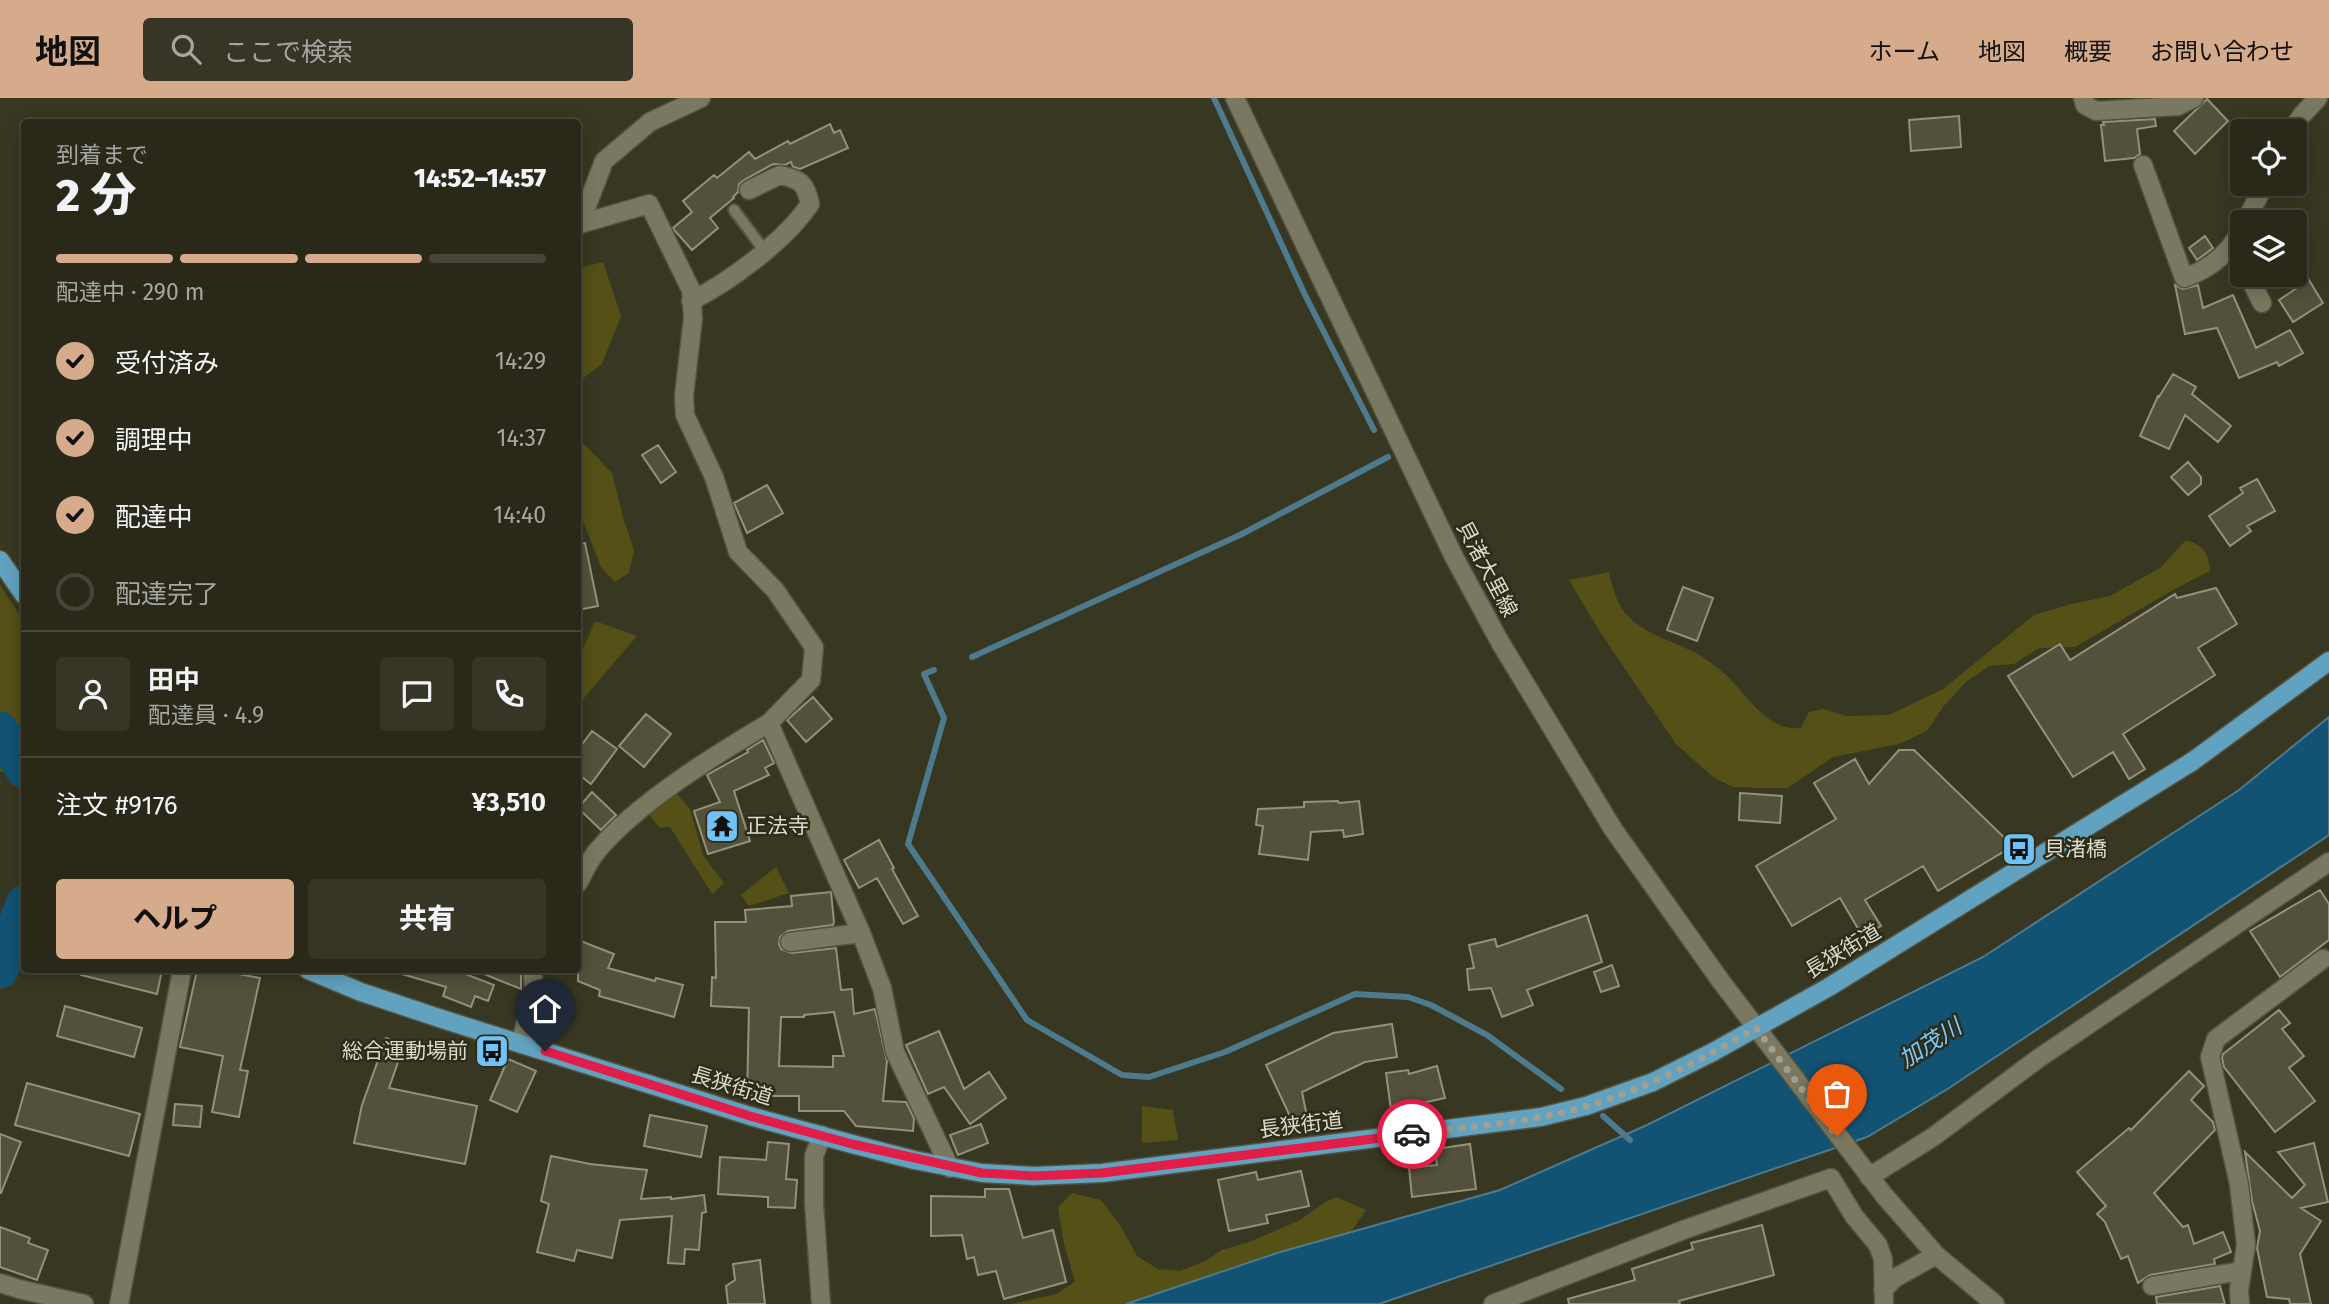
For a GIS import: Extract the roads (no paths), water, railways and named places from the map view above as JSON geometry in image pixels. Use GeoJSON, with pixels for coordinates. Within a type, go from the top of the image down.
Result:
{"type":"FeatureCollection","features":[{"type":"Feature","properties":{"kind":"main road"},"geometry":{"type":"LineString","coordinates":[[0,561],[21,590]]}},
{"type":"Feature","properties":{"kind":"main road","name":"長狭街道"},"geometry":{"type":"LineString","coordinates":[[315,973],[362,992],[738,1112],[950,1168],[1013,1175],[1102,1173],[1541,1117],[1586,1106],[1653,1082],[1829,987],[2157,784],[2216,745],[2329,661]]}},
{"type":"Feature","properties":{"kind":"street"},"geometry":{"type":"LineString","coordinates":[[581,221],[604,161],[650,122],[701,98]]}},
{"type":"Feature","properties":{"kind":"street","name":"貝渚大里線"},"geometry":{"type":"LineString","coordinates":[[1235,98],[1454,558],[1500,642],[1613,829],[1756,1028],[1866,1172]]}},
{"type":"Feature","properties":{"kind":"street"},"geometry":{"type":"LineString","coordinates":[[2082,98],[2084,105],[2096,111],[2178,106],[2194,98]]}},
{"type":"Feature","properties":{"kind":"street"},"geometry":{"type":"LineString","coordinates":[[2297,119],[2307,101]]}},
{"type":"Feature","properties":{"kind":"street"},"geometry":{"type":"LineString","coordinates":[[2143,165],[2184,278],[2202,272],[2230,247]]}},
{"type":"Feature","properties":{"kind":"street"},"geometry":{"type":"LineString","coordinates":[[691,301],[732,277],[798,222],[810,204],[806,186],[795,178],[780,175],[750,190]]}},
{"type":"Feature","properties":{"kind":"street"},"geometry":{"type":"LineString","coordinates":[[581,225],[649,204],[691,290],[693,318],[684,396],[685,415],[714,477],[738,552],[775,590],[814,647],[811,680],[769,723],[702,765],[635,814],[596,852],[581,878]]}},
{"type":"Feature","properties":{"kind":"street"},"geometry":{"type":"LineString","coordinates":[[2254,287],[2262,303]]}},
{"type":"Feature","properties":{"kind":"street"},"geometry":{"type":"LineString","coordinates":[[769,723],[861,933],[882,988],[895,1052],[950,1168]]}},
{"type":"Feature","properties":{"kind":"street"},"geometry":{"type":"LineString","coordinates":[[1996,1304],[1936,1255],[1866,1172],[1933,1137],[2039,1058],[2329,862]]}},
{"type":"Feature","properties":{"kind":"street"},"geometry":{"type":"LineString","coordinates":[[790,942],[861,933]]}},
{"type":"Feature","properties":{"kind":"street"},"geometry":{"type":"LineString","coordinates":[[2240,1304],[2241,1271],[2246,1245],[2239,1184],[2210,1057],[2211,1049],[2216,1039],[2323,959]]}},
{"type":"Feature","properties":{"kind":"street"},"geometry":{"type":"LineString","coordinates":[[119,1304],[181,973]]}},
{"type":"Feature","properties":{"kind":"street"},"geometry":{"type":"LineString","coordinates":[[521,1044],[534,985],[532,973]]}},
{"type":"Feature","properties":{"kind":"street"},"geometry":{"type":"LineString","coordinates":[[821,1304],[814,1203],[814,1156],[822,1135]]}},
{"type":"Feature","properties":{"kind":"street"},"geometry":{"type":"LineString","coordinates":[[1493,1304],[1686,1229],[1831,1178],[1854,1216],[1878,1245],[1883,1259],[1884,1297]]}},
{"type":"Feature","properties":{"kind":"street"},"geometry":{"type":"LineString","coordinates":[[1884,1297],[1895,1278],[1936,1255]]}},
{"type":"Feature","properties":{"kind":"street"},"geometry":{"type":"LineString","coordinates":[[2151,1286],[2241,1271]]}},
{"type":"Feature","properties":{"kind":"street"},"geometry":{"type":"LineString","coordinates":[[0,1283],[83,1304]]}},
{"type":"Feature","properties":{"kind":"lane"},"geometry":{"type":"LineString","coordinates":[[734,210],[764,250]]}},
{"type":"Feature","properties":{"kind":"water","name":"加茂川"},"geometry":{"type":"Polygon","coordinates":[[[2329,717],[2329,835],[1946,1090],[1867,1137],[1379,1304],[1126,1304],[1277,1253],[1500,1190],[1647,1125],[1983,957],[2239,790],[2329,717]]]}},
{"type":"Feature","properties":{"kind":"waterway"},"geometry":{"type":"LineString","coordinates":[[1214,98],[1305,295],[1374,430]]}},
{"type":"Feature","properties":{"kind":"waterway"},"geometry":{"type":"LineString","coordinates":[[972,657],[1240,535],[1388,457]]}},
{"type":"Feature","properties":{"kind":"waterway"},"geometry":{"type":"LineString","coordinates":[[934,670],[924,674],[944,718],[908,844],[1027,1020],[1122,1075],[1149,1077],[1225,1052],[1355,994],[1408,997],[1431,1005],[1487,1035],[1561,1089]]}},
{"type":"Feature","properties":{"kind":"waterway"},"geometry":{"type":"LineString","coordinates":[[0,730],[21,765]]}},
{"type":"Feature","properties":{"kind":"waterway"},"geometry":{"type":"LineString","coordinates":[[0,970],[21,912]]}},
{"type":"Feature","properties":{"kind":"waterway"},"geometry":{"type":"LineString","coordinates":[[1603,1116],[1630,1140]]}},
{"type":"Feature","properties":{"kind":"place","name":"正法寺"},"geometry":{"type":"Point","coordinates":[722,826]}},
{"type":"Feature","properties":{"kind":"place","name":"貝渚橋"},"geometry":{"type":"Point","coordinates":[2019,849]}},
{"type":"Feature","properties":{"kind":"place","name":"総合運動場前"},"geometry":{"type":"Point","coordinates":[492,1051]}}]}
